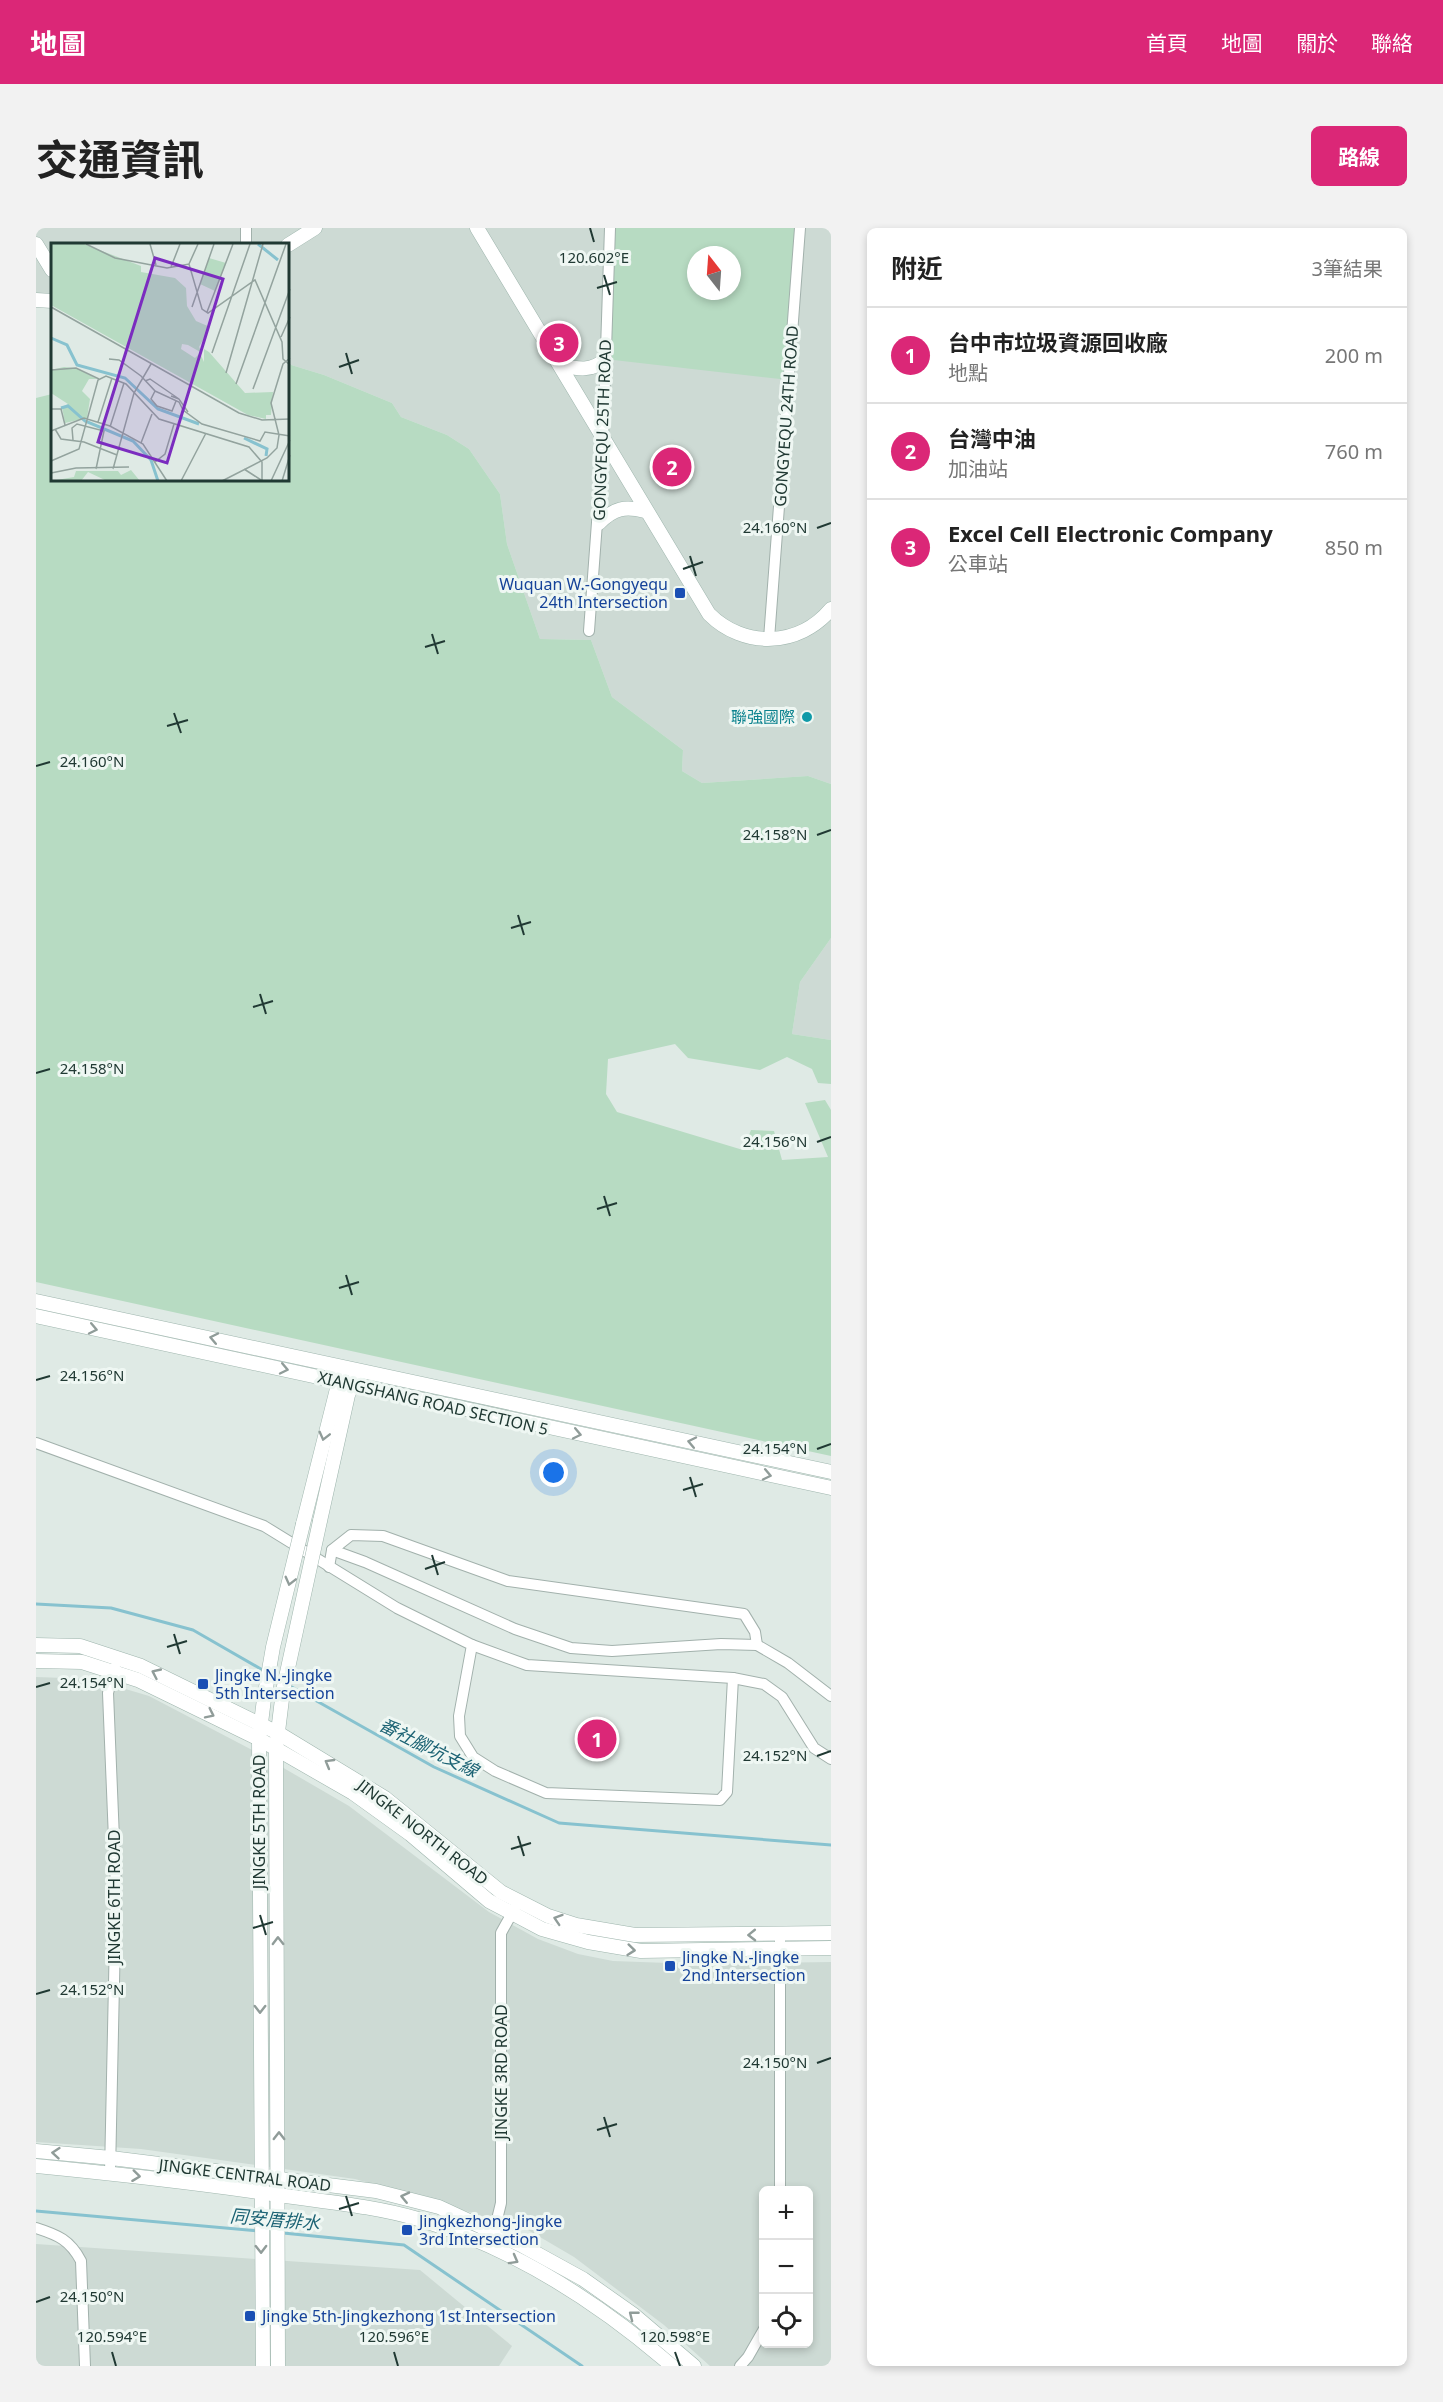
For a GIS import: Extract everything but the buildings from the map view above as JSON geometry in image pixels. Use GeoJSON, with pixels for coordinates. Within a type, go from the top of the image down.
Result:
{"type":"FeatureCollection","features":[{"type":"Feature","properties":{"kind":"street"},"geometry":{"type":"LineString","coordinates":[[290,244],[315,228]]}},
{"type":"Feature","properties":{"kind":"street"},"geometry":{"type":"LineString","coordinates":[[477,228],[709,614],[736,633],[769,639],[800,633],[821,620],[831,609]]}},
{"type":"Feature","properties":{"kind":"street","name":"GONGYEQU 25TH ROAD"},"geometry":{"type":"LineString","coordinates":[[590,631],[599,523],[610,228]]}},
{"type":"Feature","properties":{"kind":"street","name":"GONGYEQU 24TH ROAD"},"geometry":{"type":"LineString","coordinates":[[769,639],[800,228]]}},
{"type":"Feature","properties":{"kind":"street"},"geometry":{"type":"LineString","coordinates":[[36,244],[51,268]]}},
{"type":"Feature","properties":{"kind":"street"},"geometry":{"type":"LineString","coordinates":[[36,300],[51,301]]}},
{"type":"Feature","properties":{"kind":"street"},"geometry":{"type":"LineString","coordinates":[[561,365],[573,368],[593,368],[605,359]]}},
{"type":"Feature","properties":{"kind":"street"},"geometry":{"type":"LineString","coordinates":[[599,523],[615,510],[623,508],[645,511]]}},
{"type":"Feature","properties":{"kind":"street","name":"XIANGSHANG ROAD SECTION 5"},"geometry":{"type":"LineString","coordinates":[[36,1301],[359,1367],[831,1472]]}},
{"type":"Feature","properties":{"kind":"street","name":"XIANGSHANG ROAD SECTION 5"},"geometry":{"type":"LineString","coordinates":[[36,1316],[831,1488]]}},
{"type":"Feature","properties":{"kind":"street","name":"JINGKE 5TH ROAD"},"geometry":{"type":"LineString","coordinates":[[278,2366],[276,1748],[284,1691],[320,1521],[344,1384],[344,1364]]}},
{"type":"Feature","properties":{"kind":"street","name":"JINGKE 5TH ROAD"},"geometry":{"type":"LineString","coordinates":[[263,2366],[260,2191],[260,1723],[273,1647],[303,1524],[344,1384],[359,1367]]}},
{"type":"Feature","properties":{"kind":"street"},"geometry":{"type":"LineString","coordinates":[[36,1443],[264,1526],[397,1608],[472,1645],[527,1665],[733,1678],[764,1684],[782,1697],[814,1748],[831,1759]]}},
{"type":"Feature","properties":{"kind":"street"},"geometry":{"type":"LineString","coordinates":[[329,1567],[332,1550],[351,1535],[383,1536],[508,1581],[744,1614],[754,1632],[757,1645]]}},
{"type":"Feature","properties":{"kind":"street"},"geometry":{"type":"LineString","coordinates":[[332,1550],[365,1562],[515,1629],[571,1648],[612,1652],[721,1644],[757,1645],[788,1664],[831,1696]]}},
{"type":"Feature","properties":{"kind":"street","name":"JINGKE NORTH ROAD"},"geometry":{"type":"LineString","coordinates":[[36,1645],[80,1646],[117,1658],[151,1671],[260,1723],[385,1798],[501,1892],[515,1907]]}},
{"type":"Feature","properties":{"kind":"street"},"geometry":{"type":"LineString","coordinates":[[472,1645],[459,1716],[464,1743],[473,1756],[495,1771],[546,1793],[720,1800],[727,1792],[733,1678]]}},
{"type":"Feature","properties":{"kind":"street","name":"JINGKE 6TH ROAD"},"geometry":{"type":"LineString","coordinates":[[110,2174],[116,1888],[108,1693],[115,1674],[117,1658]]}},
{"type":"Feature","properties":{"kind":"street","name":"JINGKE NORTH ROAD"},"geometry":{"type":"LineString","coordinates":[[36,1661],[82,1662],[138,1680],[259,1738],[353,1793],[410,1834],[489,1901],[611,1932],[779,1942],[831,1948]]}},
{"type":"Feature","properties":{"kind":"street","name":"JINGKE 3RD ROAD"},"geometry":{"type":"LineString","coordinates":[[493,2239],[501,2203],[501,1933],[515,1907]]}},
{"type":"Feature","properties":{"kind":"street","name":"JINGKE NORTH ROAD"},"geometry":{"type":"LineString","coordinates":[[779,1942],[831,1933]]}},
{"type":"Feature","properties":{"kind":"street"},"geometry":{"type":"LineString","coordinates":[[779,1942],[780,2186]]}},
{"type":"Feature","properties":{"kind":"street","name":"JINGKE CENTRAL ROAD"},"geometry":{"type":"LineString","coordinates":[[36,2151],[260,2176],[409,2198],[439,2207],[493,2239],[608,2315],[672,2366]]}},
{"type":"Feature","properties":{"kind":"street","name":"JINGKE CENTRAL ROAD"},"geometry":{"type":"LineString","coordinates":[[36,2166],[260,2191],[344,2203],[493,2239],[549,2260],[609,2297],[694,2366]]}},
{"type":"Feature","properties":{"kind":"street"},"geometry":{"type":"LineString","coordinates":[[36,2228],[61,2236],[73,2247],[81,2261],[85,2366]]}},
{"type":"Feature","properties":{"kind":"street"},"geometry":{"type":"LineString","coordinates":[[740,2366],[759,2338]]}},
{"type":"Feature","properties":{"kind":"shaded area"},"geometry":{"type":"Polygon","coordinates":[[[36,228],[831,228],[831,784],[808,776],[702,783],[682,771],[683,750],[612,697],[591,640],[540,639],[507,544],[500,494],[469,449],[447,435],[401,417],[392,403],[324,375],[290,365],[290,243],[51,243],[51,302],[36,301],[36,228]]]}},
{"type":"Feature","properties":{"kind":"shaded area"},"geometry":{"type":"Polygon","coordinates":[[[831,938],[831,1040],[792,1034],[800,982],[831,938]]]}},
{"type":"Feature","properties":{"kind":"shaded area"},"geometry":{"type":"Polygon","coordinates":[[[36,1677],[92,1679],[149,1696],[256,1752],[349,1806],[489,1912],[538,1939],[578,1954],[613,1961],[696,1964],[831,1962],[831,2366],[710,2366],[664,2325],[574,2257],[528,2230],[355,2179],[141,2149],[36,2142],[36,1677]]]}},
{"type":"Feature","properties":{"kind":"shaded area"},"geometry":{"type":"Polygon","coordinates":[[[36,2244],[420,2270],[512,2346],[499,2366],[36,2366],[36,2244]]]}},
{"type":"Feature","properties":{"kind":"green space"},"geometry":{"type":"Polygon","coordinates":[[[610,228],[799,228],[789,380],[605,359],[610,228]]]}},
{"type":"Feature","properties":{"kind":"green space"},"geometry":{"type":"Polygon","coordinates":[[[290,365],[324,375],[392,403],[401,417],[447,435],[469,449],[500,494],[507,544],[540,639],[591,640],[612,697],[683,750],[682,771],[702,783],[808,776],[831,784],[831,938],[800,982],[792,1034],[831,1040],[831,1084],[818,1083],[812,1069],[787,1057],[760,1070],[688,1058],[675,1044],[608,1059],[606,1094],[617,1112],[743,1150],[751,1130],[774,1131],[782,1160],[828,1157],[805,1103],[825,1100],[831,1110],[831,1456],[36,1282],[36,398],[51,394],[51,482],[290,482],[290,365]]]}},
{"type":"Feature","properties":{"kind":"waterway","name":"番社腳坑支線"},"geometry":{"type":"LineString","coordinates":[[36,1604],[111,1608],[193,1630],[266,1672]]}},
{"type":"Feature","properties":{"kind":"waterway","name":"番社腳坑支線"},"geometry":{"type":"LineString","coordinates":[[290,1686],[434,1767],[559,1823],[831,1845]]}},
{"type":"Feature","properties":{"kind":"waterway","name":"同安厝排水"},"geometry":{"type":"LineString","coordinates":[[36,2211],[258,2231]]}},
{"type":"Feature","properties":{"kind":"waterway","name":"同安厝排水"},"geometry":{"type":"LineString","coordinates":[[283,2233],[404,2245],[582,2366]]}},
{"type":"Feature","properties":{"kind":"place","name":"Excel Cell Electronic Company"},"geometry":{"type":"Point","coordinates":[559,343]}},
{"type":"Feature","properties":{"kind":"place","name":"台灣中油"},"geometry":{"type":"Point","coordinates":[672,467]}},
{"type":"Feature","properties":{"kind":"place","name":"Wuquan W.-Gongyequ 24th Intersection"},"geometry":{"type":"Point","coordinates":[680,593]}},
{"type":"Feature","properties":{"kind":"place","name":"聯強國際"},"geometry":{"type":"Point","coordinates":[807,717]}},
{"type":"Feature","properties":{"kind":"place","name":"Jingke N.-Jingke 5th Intersection"},"geometry":{"type":"Point","coordinates":[203,1684]}},
{"type":"Feature","properties":{"kind":"place","name":"台中市垃圾資源回收廠"},"geometry":{"type":"Point","coordinates":[597,1739]}},
{"type":"Feature","properties":{"kind":"place","name":"Jingke N.-Jingke 2nd Intersection"},"geometry":{"type":"Point","coordinates":[670,1966]}},
{"type":"Feature","properties":{"kind":"place","name":"Jingkezhong-Jingke 3rd Intersection"},"geometry":{"type":"Point","coordinates":[407,2230]}},
{"type":"Feature","properties":{"kind":"place","name":"Jingke 5th-Jingkezhong 1st Intersection"},"geometry":{"type":"Point","coordinates":[250,2316]}}]}
